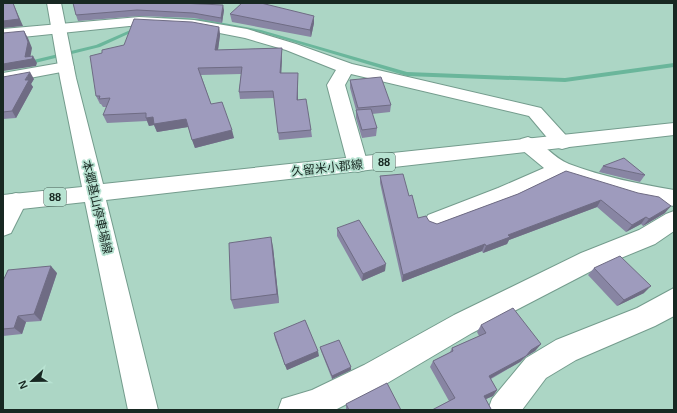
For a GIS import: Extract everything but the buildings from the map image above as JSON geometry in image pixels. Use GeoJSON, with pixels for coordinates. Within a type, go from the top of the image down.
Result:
{"type":"FeatureCollection","features":[{"type":"Feature","properties":{"kind":"street","name":"本郷基山停車場線"},"geometry":{"type":"LineString","coordinates":[[54,3],[66,67],[143,410]]}},
{"type":"Feature","properties":{"kind":"street"},"geometry":{"type":"LineString","coordinates":[[3,34],[59,30],[139,21],[194,24],[247,34],[291,47],[347,68],[535,112],[562,142]]}},
{"type":"Feature","properties":{"kind":"street"},"geometry":{"type":"LineString","coordinates":[[3,78],[66,67]]}},
{"type":"Feature","properties":{"kind":"street"},"geometry":{"type":"LineString","coordinates":[[347,68],[342,73],[336,85],[358,165]]}},
{"type":"Feature","properties":{"kind":"street","name":"久留米小郡線"},"geometry":{"type":"LineString","coordinates":[[9,202],[358,165],[528,144],[562,142],[674,129]]}},
{"type":"Feature","properties":{"kind":"street"},"geometry":{"type":"LineString","coordinates":[[528,144],[547,161],[561,169],[633,191],[674,198]]}},
{"type":"Feature","properties":{"kind":"street"},"geometry":{"type":"LineString","coordinates":[[436,221],[506,194],[561,169]]}},
{"type":"Feature","properties":{"kind":"street"},"geometry":{"type":"LineString","coordinates":[[3,227],[9,202]]}},
{"type":"Feature","properties":{"kind":"street"},"geometry":{"type":"LineString","coordinates":[[293,410],[321,401],[374,375],[463,324],[590,260],[647,237],[674,220]]}},
{"type":"Feature","properties":{"kind":"street"},"geometry":{"type":"LineString","coordinates":[[504,410],[536,368],[566,350],[646,317],[669,305],[674,300]]}},
{"type":"Feature","properties":{"kind":"waterway"},"geometry":{"type":"LineString","coordinates":[[154,22],[163,18],[202,20],[261,31],[407,74],[565,80],[674,65]]}},
{"type":"Feature","properties":{"kind":"waterway"},"geometry":{"type":"LineString","coordinates":[[27,63],[98,46],[137,29]]}}]}
